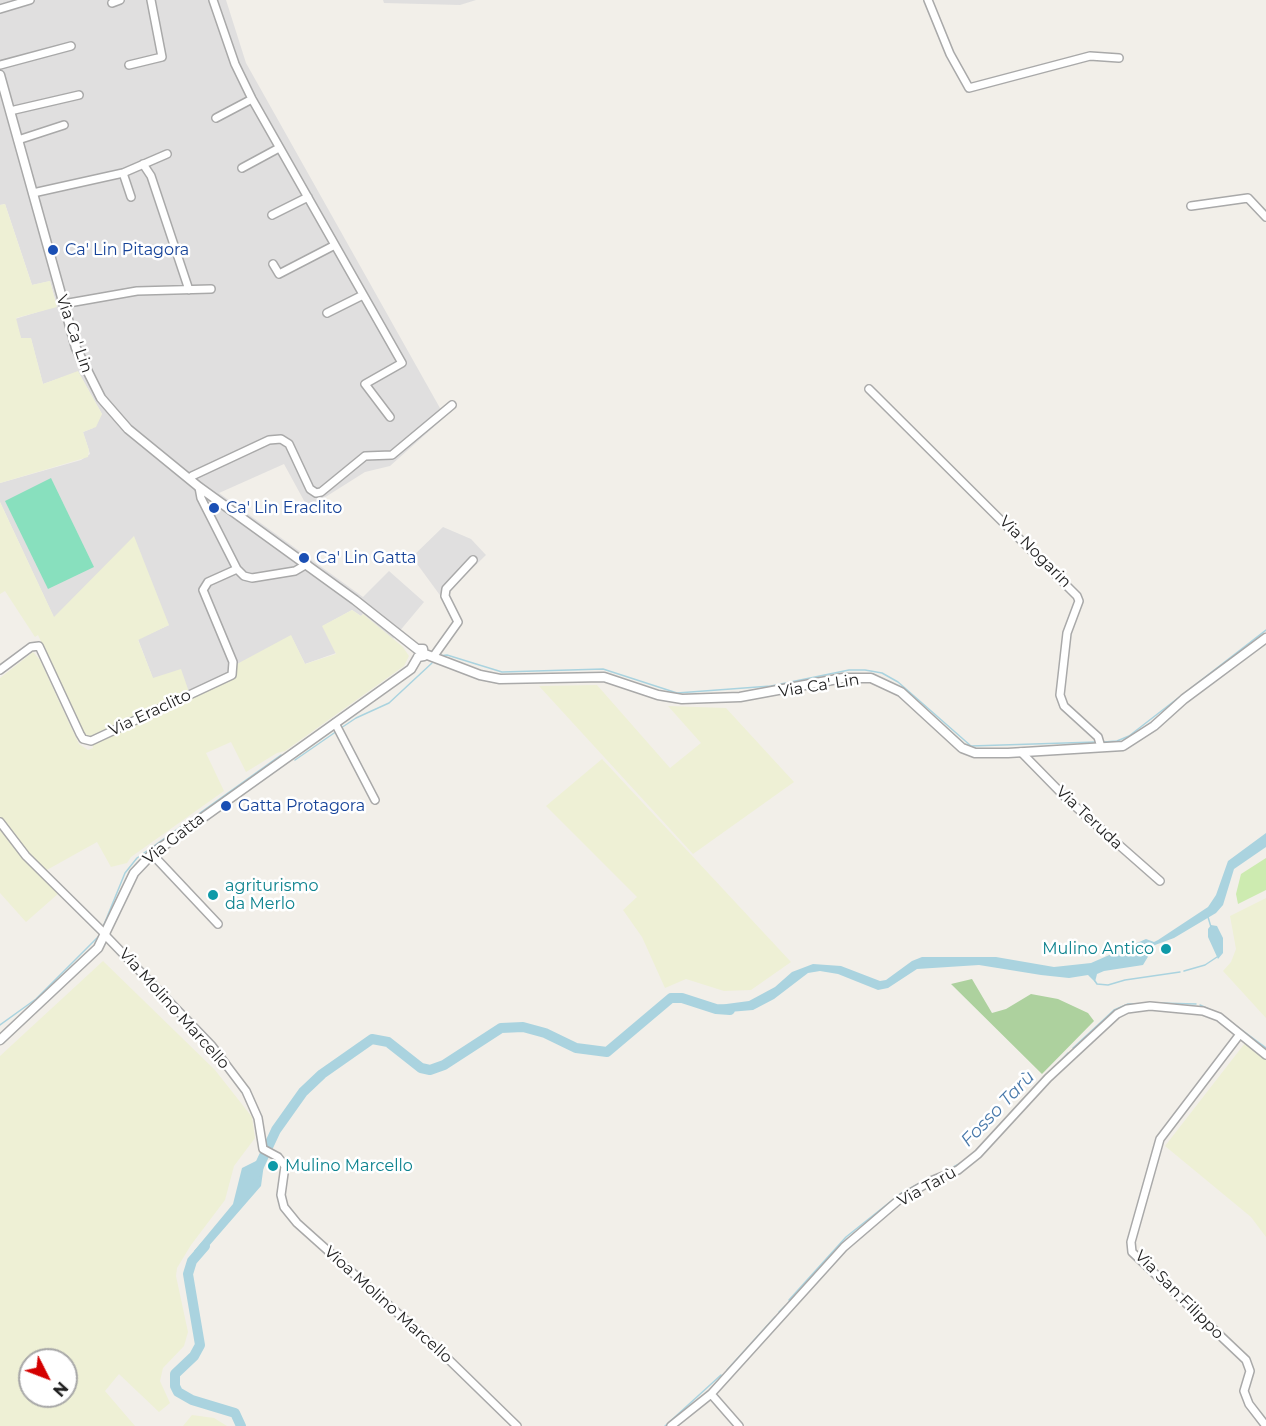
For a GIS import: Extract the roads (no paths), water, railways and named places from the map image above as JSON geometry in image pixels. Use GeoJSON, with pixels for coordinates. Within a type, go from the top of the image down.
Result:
{"type":"FeatureCollection","features":[{"type":"Feature","properties":{"kind":"street"},"geometry":{"type":"LineString","coordinates":[[0,9],[30,0]]}},
{"type":"Feature","properties":{"kind":"street"},"geometry":{"type":"LineString","coordinates":[[112,3],[120,0]]}},
{"type":"Feature","properties":{"kind":"street"},"geometry":{"type":"LineString","coordinates":[[129,65],[162,57],[151,0]]}},
{"type":"Feature","properties":{"kind":"street"},"geometry":{"type":"LineString","coordinates":[[213,0],[235,64],[252,99],[402,363],[365,384],[390,417]]}},
{"type":"Feature","properties":{"kind":"street"},"geometry":{"type":"LineString","coordinates":[[928,0],[950,54],[969,88],[1090,56],[1119,58]]}},
{"type":"Feature","properties":{"kind":"street"},"geometry":{"type":"LineString","coordinates":[[0,65],[71,46]]}},
{"type":"Feature","properties":{"kind":"street","name":"Via Ca' Lin"},"geometry":{"type":"LineString","coordinates":[[0,75],[80,360],[101,398],[128,429],[199,487],[307,564],[423,654],[500,679],[604,677],[658,695],[682,699],[740,697],[843,678],[871,678],[901,692],[968,751],[986,753],[1022,752],[1100,744],[1114,747],[1130,742],[1266,638]]}},
{"type":"Feature","properties":{"kind":"street"},"geometry":{"type":"LineString","coordinates":[[10,111],[79,95]]}},
{"type":"Feature","properties":{"kind":"street"},"geometry":{"type":"LineString","coordinates":[[216,118],[252,99]]}},
{"type":"Feature","properties":{"kind":"street"},"geometry":{"type":"LineString","coordinates":[[18,140],[64,125]]}},
{"type":"Feature","properties":{"kind":"street"},"geometry":{"type":"LineString","coordinates":[[242,168],[279,148]]}},
{"type":"Feature","properties":{"kind":"street"},"geometry":{"type":"LineString","coordinates":[[33,193],[123,173],[167,154]]}},
{"type":"Feature","properties":{"kind":"street"},"geometry":{"type":"LineString","coordinates":[[143,165],[151,176],[189,290]]}},
{"type":"Feature","properties":{"kind":"street"},"geometry":{"type":"LineString","coordinates":[[123,173],[131,198]]}},
{"type":"Feature","properties":{"kind":"street"},"geometry":{"type":"LineString","coordinates":[[272,215],[308,197]]}},
{"type":"Feature","properties":{"kind":"street"},"geometry":{"type":"LineString","coordinates":[[1191,206],[1248,198],[1266,217]]}},
{"type":"Feature","properties":{"kind":"street"},"geometry":{"type":"LineString","coordinates":[[273,264],[279,274],[335,245]]}},
{"type":"Feature","properties":{"kind":"street"},"geometry":{"type":"LineString","coordinates":[[63,304],[137,291],[211,289]]}},
{"type":"Feature","properties":{"kind":"street"},"geometry":{"type":"LineString","coordinates":[[327,313],[363,295]]}},
{"type":"Feature","properties":{"kind":"street","name":"Via Nogarin"},"geometry":{"type":"LineString","coordinates":[[869,389],[1077,596],[1079,601],[1067,633],[1060,695],[1064,706],[1100,744]]}},
{"type":"Feature","properties":{"kind":"street"},"geometry":{"type":"LineString","coordinates":[[191,480],[192,476],[269,440],[281,439],[289,444],[310,489],[316,493],[321,492],[365,456],[392,455],[452,405]]}},
{"type":"Feature","properties":{"kind":"street","name":"Via Ca' Lin"},"geometry":{"type":"LineString","coordinates":[[199,487],[201,498],[237,569]]}},
{"type":"Feature","properties":{"kind":"street"},"geometry":{"type":"LineString","coordinates":[[423,654],[458,622],[445,596],[447,589],[473,560]]}},
{"type":"Feature","properties":{"kind":"street"},"geometry":{"type":"LineString","coordinates":[[237,569],[244,576],[252,578],[296,571],[307,564]]}},
{"type":"Feature","properties":{"kind":"street","name":"Via Eraclito"},"geometry":{"type":"LineString","coordinates":[[0,670],[31,647],[39,646],[80,734],[83,739],[91,741],[232,675],[233,662],[203,590],[208,582],[237,569]]}},
{"type":"Feature","properties":{"kind":"street","name":"Via Gatta"},"geometry":{"type":"LineString","coordinates":[[0,1040],[88,959],[106,936],[134,873],[152,854],[338,727],[411,669],[423,654]]}},
{"type":"Feature","properties":{"kind":"street"},"geometry":{"type":"LineString","coordinates":[[338,727],[375,800]]}},
{"type":"Feature","properties":{"kind":"street","name":"Via Teruda"},"geometry":{"type":"LineString","coordinates":[[1022,752],[1068,800],[1160,881]]}},
{"type":"Feature","properties":{"kind":"street"},"geometry":{"type":"LineString","coordinates":[[0,822],[26,856],[106,936]]}},
{"type":"Feature","properties":{"kind":"street"},"geometry":{"type":"LineString","coordinates":[[152,854],[218,924]]}},
{"type":"Feature","properties":{"kind":"street","name":"Via Molino Marcello"},"geometry":{"type":"LineString","coordinates":[[106,936],[212,1046],[246,1091],[258,1118],[262,1149],[285,1166],[284,1174]]}},
{"type":"Feature","properties":{"kind":"street","name":"Via Tarù"},"geometry":{"type":"LineString","coordinates":[[671,1426],[711,1394],[844,1247],[900,1199],[930,1181],[958,1170],[978,1154],[1048,1078],[1117,1014],[1127,1008],[1150,1006],[1203,1011],[1219,1017],[1266,1055]]}},
{"type":"Feature","properties":{"kind":"street","name":"Via San Filippo"},"geometry":{"type":"LineString","coordinates":[[1240,1034],[1160,1139],[1131,1242],[1132,1252],[1246,1360],[1250,1371],[1244,1391],[1249,1404],[1266,1426]]}},
{"type":"Feature","properties":{"kind":"street","name":"Vioa Molino Marcello"},"geometry":{"type":"LineString","coordinates":[[284,1174],[281,1195],[284,1207],[297,1223],[441,1352],[517,1426]]}},
{"type":"Feature","properties":{"kind":"street"},"geometry":{"type":"LineString","coordinates":[[711,1394],[739,1426]]}},
{"type":"Feature","properties":{"kind":"water"},"geometry":{"type":"Polygon","coordinates":[[[1266,833],[1266,847],[1234,869],[1223,905],[1216,913],[1174,938],[1155,945],[1143,965],[1104,971],[1097,974],[1095,982],[1088,975],[1069,978],[979,965],[917,969],[888,988],[878,990],[838,974],[820,971],[808,973],[774,999],[753,1010],[717,1013],[719,1005],[749,1001],[775,987],[792,972],[813,964],[841,966],[880,981],[886,980],[912,961],[922,957],[996,957],[1054,967],[1091,963],[1146,939],[1154,942],[1208,907],[1216,895],[1228,861],[1266,833]]]}},
{"type":"Feature","properties":{"kind":"water"},"geometry":{"type":"Polygon","coordinates":[[[1211,925],[1217,926],[1223,938],[1223,953],[1218,959],[1208,937],[1208,929],[1211,925]]]}},
{"type":"Feature","properties":{"kind":"water"},"geometry":{"type":"Polygon","coordinates":[[[256,1161],[264,1164],[261,1186],[201,1255],[197,1254],[194,1251],[233,1204],[242,1168],[256,1161]]]}},
{"type":"Feature","properties":{"kind":"waterway"},"geometry":{"type":"LineString","coordinates":[[1104,742],[1117,741],[1129,736],[1266,630]]}},
{"type":"Feature","properties":{"kind":"waterway"},"geometry":{"type":"LineString","coordinates":[[438,656],[447,655],[502,672],[603,669],[677,693],[771,686],[849,670],[865,670],[882,673],[898,682],[971,746],[1096,742]]}},
{"type":"Feature","properties":{"kind":"waterway"},"geometry":{"type":"LineString","coordinates":[[341,728],[356,718],[389,703],[432,663]]}},
{"type":"Feature","properties":{"kind":"waterway"},"geometry":{"type":"LineString","coordinates":[[295,760],[337,731]]}},
{"type":"Feature","properties":{"kind":"waterway"},"geometry":{"type":"LineString","coordinates":[[103,927],[125,873],[137,858],[281,755]]}},
{"type":"Feature","properties":{"kind":"waterway"},"geometry":{"type":"LineString","coordinates":[[1208,917],[1211,927]]}},
{"type":"Feature","properties":{"kind":"waterway"},"geometry":{"type":"LineString","coordinates":[[0,1025],[36,999],[100,935]]}},
{"type":"Feature","properties":{"kind":"waterway"},"geometry":{"type":"LineString","coordinates":[[1184,971],[1205,965],[1217,957]]}},
{"type":"Feature","properties":{"kind":"waterway"},"geometry":{"type":"LineString","coordinates":[[1095,981],[1097,984],[1108,985],[1125,980],[1180,972]]}},
{"type":"Feature","properties":{"kind":"waterway"},"geometry":{"type":"LineString","coordinates":[[255,1175],[276,1130],[303,1092],[322,1074],[372,1039],[388,1042],[421,1068],[430,1070],[444,1065],[501,1028],[523,1027],[545,1033],[576,1048],[607,1052],[671,998],[682,998],[716,1009],[730,1010]]}},
{"type":"Feature","properties":{"kind":"waterway","name":"Fosso Tarù"},"geometry":{"type":"LineString","coordinates":[[1158,1003],[1196,1004]]}},
{"type":"Feature","properties":{"kind":"waterway","name":"Fosso Tarù"},"geometry":{"type":"LineString","coordinates":[[1073,1048],[1114,1010],[1128,1004],[1144,1004]]}},
{"type":"Feature","properties":{"kind":"waterway","name":"Fosso Tarù"},"geometry":{"type":"LineString","coordinates":[[1200,1005],[1220,1014],[1266,1048]]}},
{"type":"Feature","properties":{"kind":"waterway","name":"Fosso Tarù"},"geometry":{"type":"LineString","coordinates":[[1052,1070],[1068,1053]]}},
{"type":"Feature","properties":{"kind":"waterway","name":"Fosso Tarù"},"geometry":{"type":"LineString","coordinates":[[972,1155],[1040,1081]]}},
{"type":"Feature","properties":{"kind":"waterway","name":"Fosso Tarù"},"geometry":{"type":"LineString","coordinates":[[944,1172],[961,1163]]}},
{"type":"Feature","properties":{"kind":"waterway","name":"Fosso Tarù"},"geometry":{"type":"LineString","coordinates":[[900,1194],[929,1178]]}},
{"type":"Feature","properties":{"kind":"waterway","name":"Fosso Tarù"},"geometry":{"type":"LineString","coordinates":[[789,1300],[846,1237],[895,1198]]}},
{"type":"Feature","properties":{"kind":"waterway"},"geometry":{"type":"LineString","coordinates":[[205,1246],[192,1261],[188,1274],[200,1345],[194,1356],[175,1374],[175,1386],[178,1392],[192,1400],[235,1413],[241,1426]]}},
{"type":"Feature","properties":{"kind":"waterway","name":"Fosso Tarù"},"geometry":{"type":"LineString","coordinates":[[779,1312],[785,1306]]}},
{"type":"Feature","properties":{"kind":"waterway","name":"Fosso Tarù"},"geometry":{"type":"LineString","coordinates":[[727,1370],[775,1317]]}},
{"type":"Feature","properties":{"kind":"waterway","name":"Fosso Tarù"},"geometry":{"type":"LineString","coordinates":[[665,1426],[721,1375]]}},
{"type":"Feature","properties":{"kind":"place","name":"Ca' Lin Pitagora"},"geometry":{"type":"Point","coordinates":[53,250]}},
{"type":"Feature","properties":{"kind":"place","name":"Ca' Lin Eraclito"},"geometry":{"type":"Point","coordinates":[214,508]}},
{"type":"Feature","properties":{"kind":"place","name":"Ca' Lin Gatta"},"geometry":{"type":"Point","coordinates":[304,558]}},
{"type":"Feature","properties":{"kind":"place","name":"Gatta Protagora"},"geometry":{"type":"Point","coordinates":[226,806]}},
{"type":"Feature","properties":{"kind":"place","name":"agriturismo da Merlo"},"geometry":{"type":"Point","coordinates":[213,895]}},
{"type":"Feature","properties":{"kind":"place","name":"Mulino Antico"},"geometry":{"type":"Point","coordinates":[1166,949]}},
{"type":"Feature","properties":{"kind":"place","name":"Mulino Marcello"},"geometry":{"type":"Point","coordinates":[273,1166]}}]}
